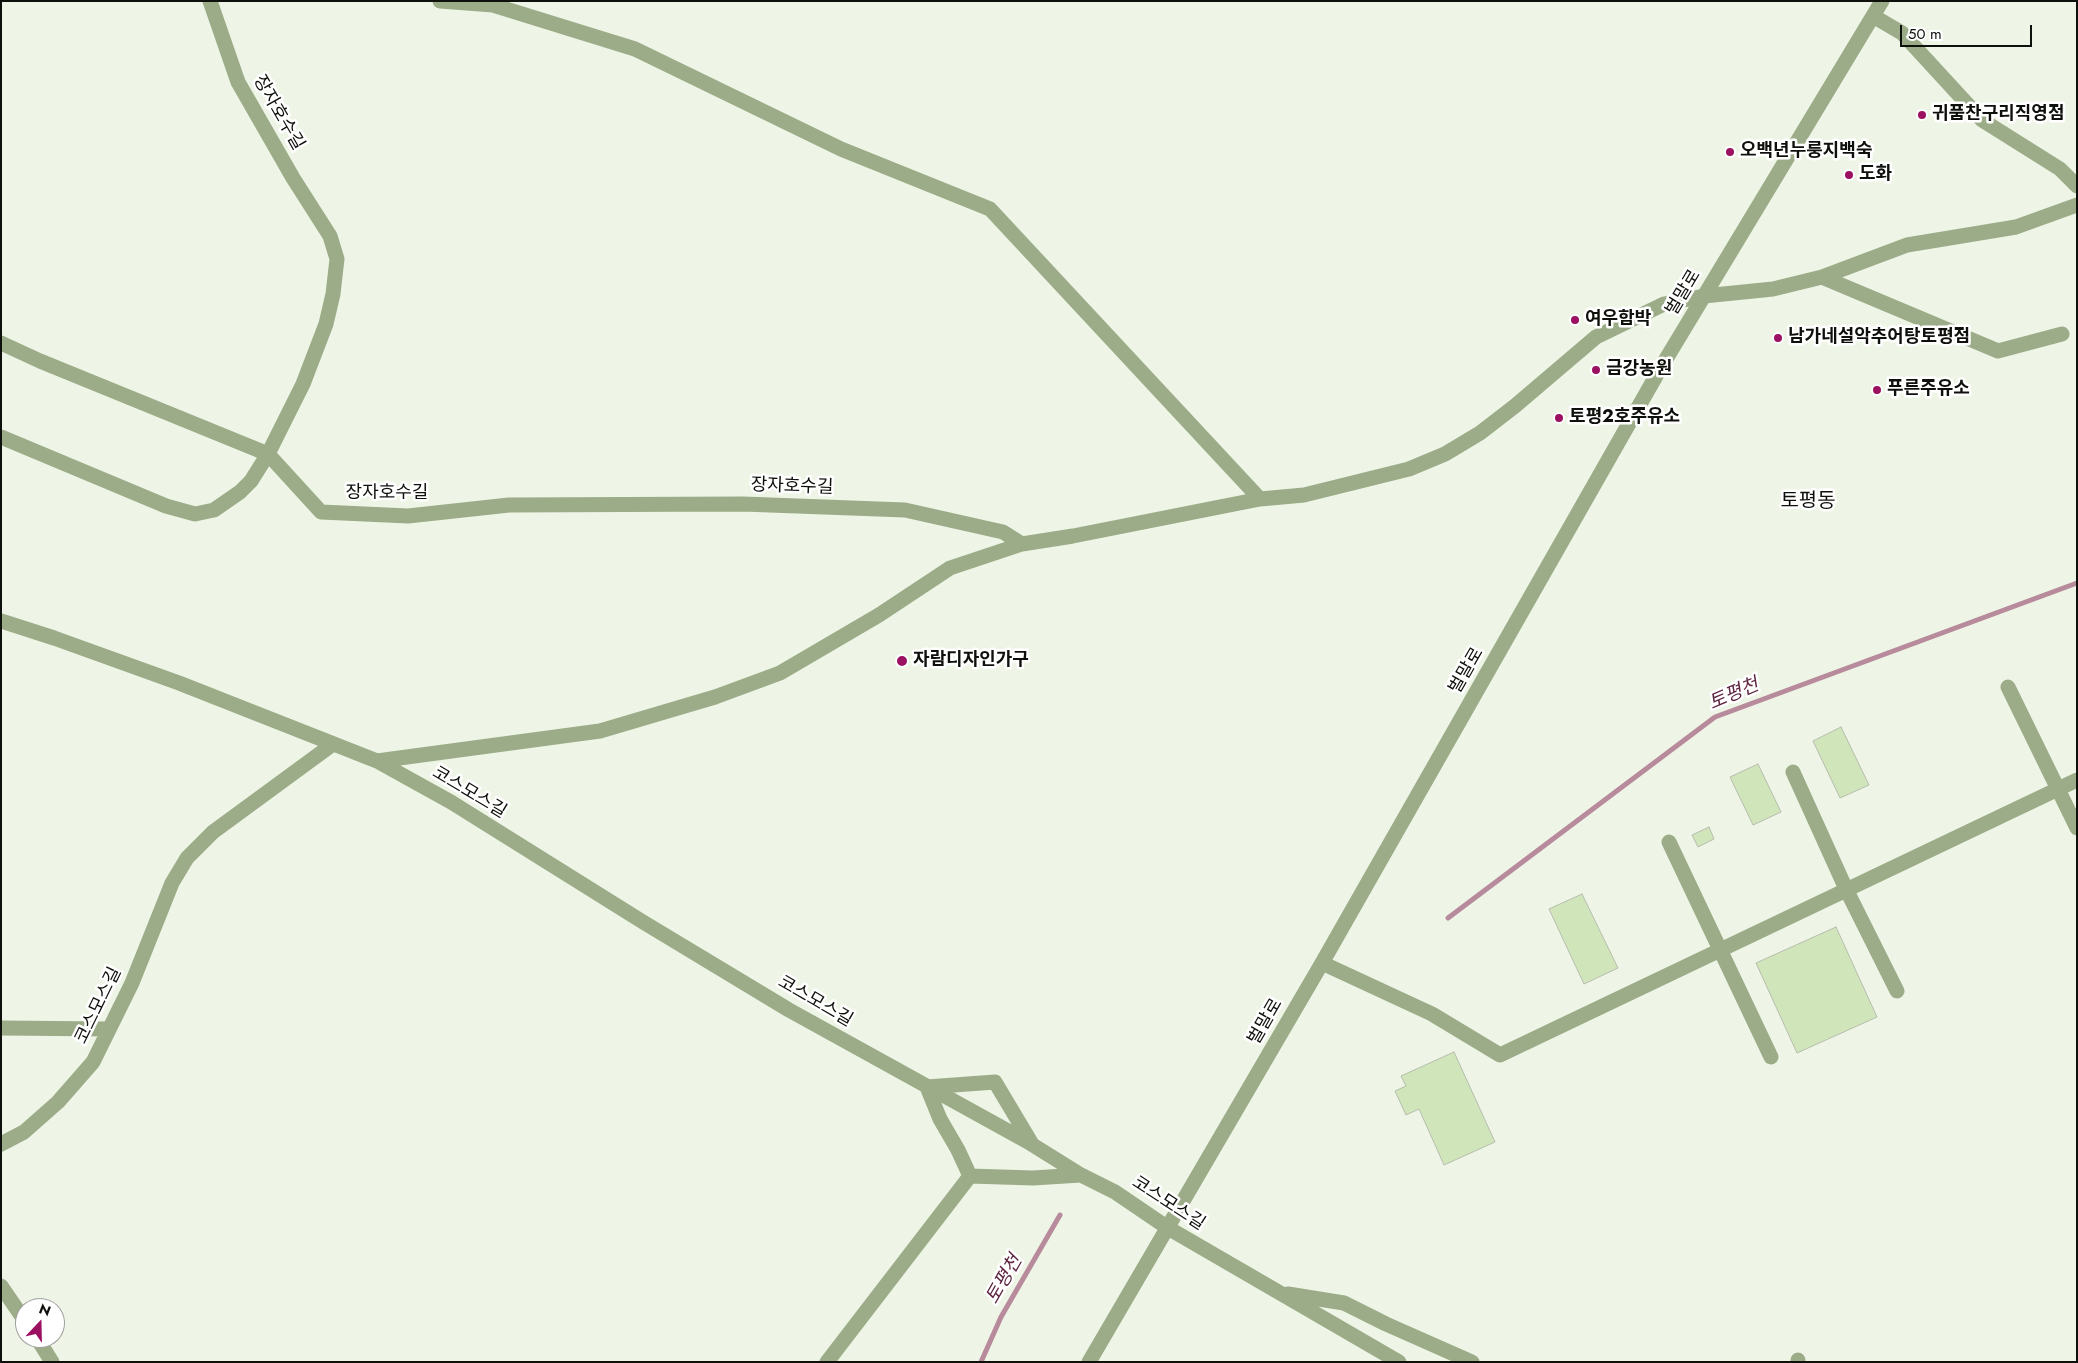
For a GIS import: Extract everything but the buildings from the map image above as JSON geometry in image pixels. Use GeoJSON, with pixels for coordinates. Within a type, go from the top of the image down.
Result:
{"type":"FeatureCollection","features":[{"type":"Feature","properties":{"kind":"street","name":"장자호수길"},"geometry":{"type":"LineString","coordinates":[[210,1],[238,82],[293,178],[330,236],[337,259],[333,294],[326,324],[303,384],[268,454],[321,512],[408,516],[509,505],[734,504],[905,510],[1002,532],[1022,544]]}},
{"type":"Feature","properties":{"kind":"street"},"geometry":{"type":"LineString","coordinates":[[440,1],[493,5],[635,49],[841,149],[990,209],[1260,499]]}},
{"type":"Feature","properties":{"kind":"street","name":"벌말로"},"geometry":{"type":"LineString","coordinates":[[1089,1362],[1322,963],[1656,378],[1882,1]]}},
{"type":"Feature","properties":{"kind":"street"},"geometry":{"type":"LineString","coordinates":[[1873,16],[1902,33],[1982,120],[2060,169],[2077,186]]}},
{"type":"Feature","properties":{"kind":"street"},"geometry":{"type":"LineString","coordinates":[[377,762],[600,731],[715,697],[780,673],[879,615],[950,568],[1022,544],[1073,536],[1260,499],[1304,495],[1409,469],[1445,454],[1487,428],[1596,337],[1664,304],[1704,296],[1773,289],[1822,277],[1907,245],[2016,227],[2077,205]]}},
{"type":"Feature","properties":{"kind":"street"},"geometry":{"type":"LineString","coordinates":[[1822,277],[1998,351],[2062,334]]}},
{"type":"Feature","properties":{"kind":"street"},"geometry":{"type":"LineString","coordinates":[[1,343],[40,361],[268,454],[251,481],[240,492],[214,510],[195,514],[166,506],[1,437]]}},
{"type":"Feature","properties":{"kind":"street","name":"코스모스길"},"geometry":{"type":"LineString","coordinates":[[1,621],[179,683],[377,762],[451,802],[643,922],[789,1010],[1033,1146],[1081,1175],[1115,1192],[1168,1228],[1398,1362]]}},
{"type":"Feature","properties":{"kind":"street"},"geometry":{"type":"LineString","coordinates":[[2008,687],[2077,828]]}},
{"type":"Feature","properties":{"kind":"street","name":"코스모스길"},"geometry":{"type":"LineString","coordinates":[[1,1144],[24,1132],[58,1102],[93,1062],[132,983],[172,882],[187,858],[213,832],[333,744]]}},
{"type":"Feature","properties":{"kind":"street"},"geometry":{"type":"LineString","coordinates":[[1793,772],[1846,889],[1897,991]]}},
{"type":"Feature","properties":{"kind":"street"},"geometry":{"type":"LineString","coordinates":[[1322,963],[1432,1014],[1500,1055],[2077,780]]}},
{"type":"Feature","properties":{"kind":"street"},"geometry":{"type":"LineString","coordinates":[[1668,842],[1771,1057]]}},
{"type":"Feature","properties":{"kind":"street"},"geometry":{"type":"LineString","coordinates":[[1,1028],[109,1029]]}},
{"type":"Feature","properties":{"kind":"street"},"geometry":{"type":"LineString","coordinates":[[970,1176],[940,1119],[927,1087],[995,1082],[1033,1146]]}},
{"type":"Feature","properties":{"kind":"street"},"geometry":{"type":"LineString","coordinates":[[970,1176],[1033,1178],[1081,1175]]}},
{"type":"Feature","properties":{"kind":"street"},"geometry":{"type":"LineString","coordinates":[[827,1362],[970,1176]]}},
{"type":"Feature","properties":{"kind":"street"},"geometry":{"type":"LineString","coordinates":[[1,1286],[15,1306]]}},
{"type":"Feature","properties":{"kind":"street","name":"코스모스길"},"geometry":{"type":"LineString","coordinates":[[1280,1293],[1344,1303],[1472,1362]]}},
{"type":"Feature","properties":{"kind":"street"},"geometry":{"type":"LineString","coordinates":[[43,1348],[52,1362]]}},
{"type":"Feature","properties":{"kind":"street","name":"코스모스길"},"geometry":{"type":"LineString","coordinates":[[1376,1349],[1387,1362]]}},
{"type":"Feature","properties":{"kind":"waterway","name":"토평천"},"geometry":{"type":"LineString","coordinates":[[1448,918],[1715,717],[2077,583]]}},
{"type":"Feature","properties":{"kind":"waterway","name":"토평천"},"geometry":{"type":"LineString","coordinates":[[981,1362],[1001,1317],[1060,1215]]}},
{"type":"Feature","properties":{"kind":"place","name":"귀품찬구리직영점"},"geometry":{"type":"Point","coordinates":[1922,115]}},
{"type":"Feature","properties":{"kind":"place","name":"오백년누룽지백숙"},"geometry":{"type":"Point","coordinates":[1730,152]}},
{"type":"Feature","properties":{"kind":"place","name":"도화"},"geometry":{"type":"Point","coordinates":[1849,175]}},
{"type":"Feature","properties":{"kind":"place","name":"여우함박"},"geometry":{"type":"Point","coordinates":[1575,320]}},
{"type":"Feature","properties":{"kind":"place","name":"남가네설악추어탕토평점"},"geometry":{"type":"Point","coordinates":[1778,338]}},
{"type":"Feature","properties":{"kind":"place","name":"금강농원"},"geometry":{"type":"Point","coordinates":[1596,370]}},
{"type":"Feature","properties":{"kind":"place","name":"푸른주유소"},"geometry":{"type":"Point","coordinates":[1877,390]}},
{"type":"Feature","properties":{"kind":"place","name":"토평2호주유소"},"geometry":{"type":"Point","coordinates":[1559,418]}},
{"type":"Feature","properties":{"kind":"place","name":"자람디자인가구"},"geometry":{"type":"Point","coordinates":[902,661]}},
{"type":"Feature","properties":{"kind":"district","name":"토평동"},"geometry":{"type":"Point","coordinates":[1808,502]}}]}
